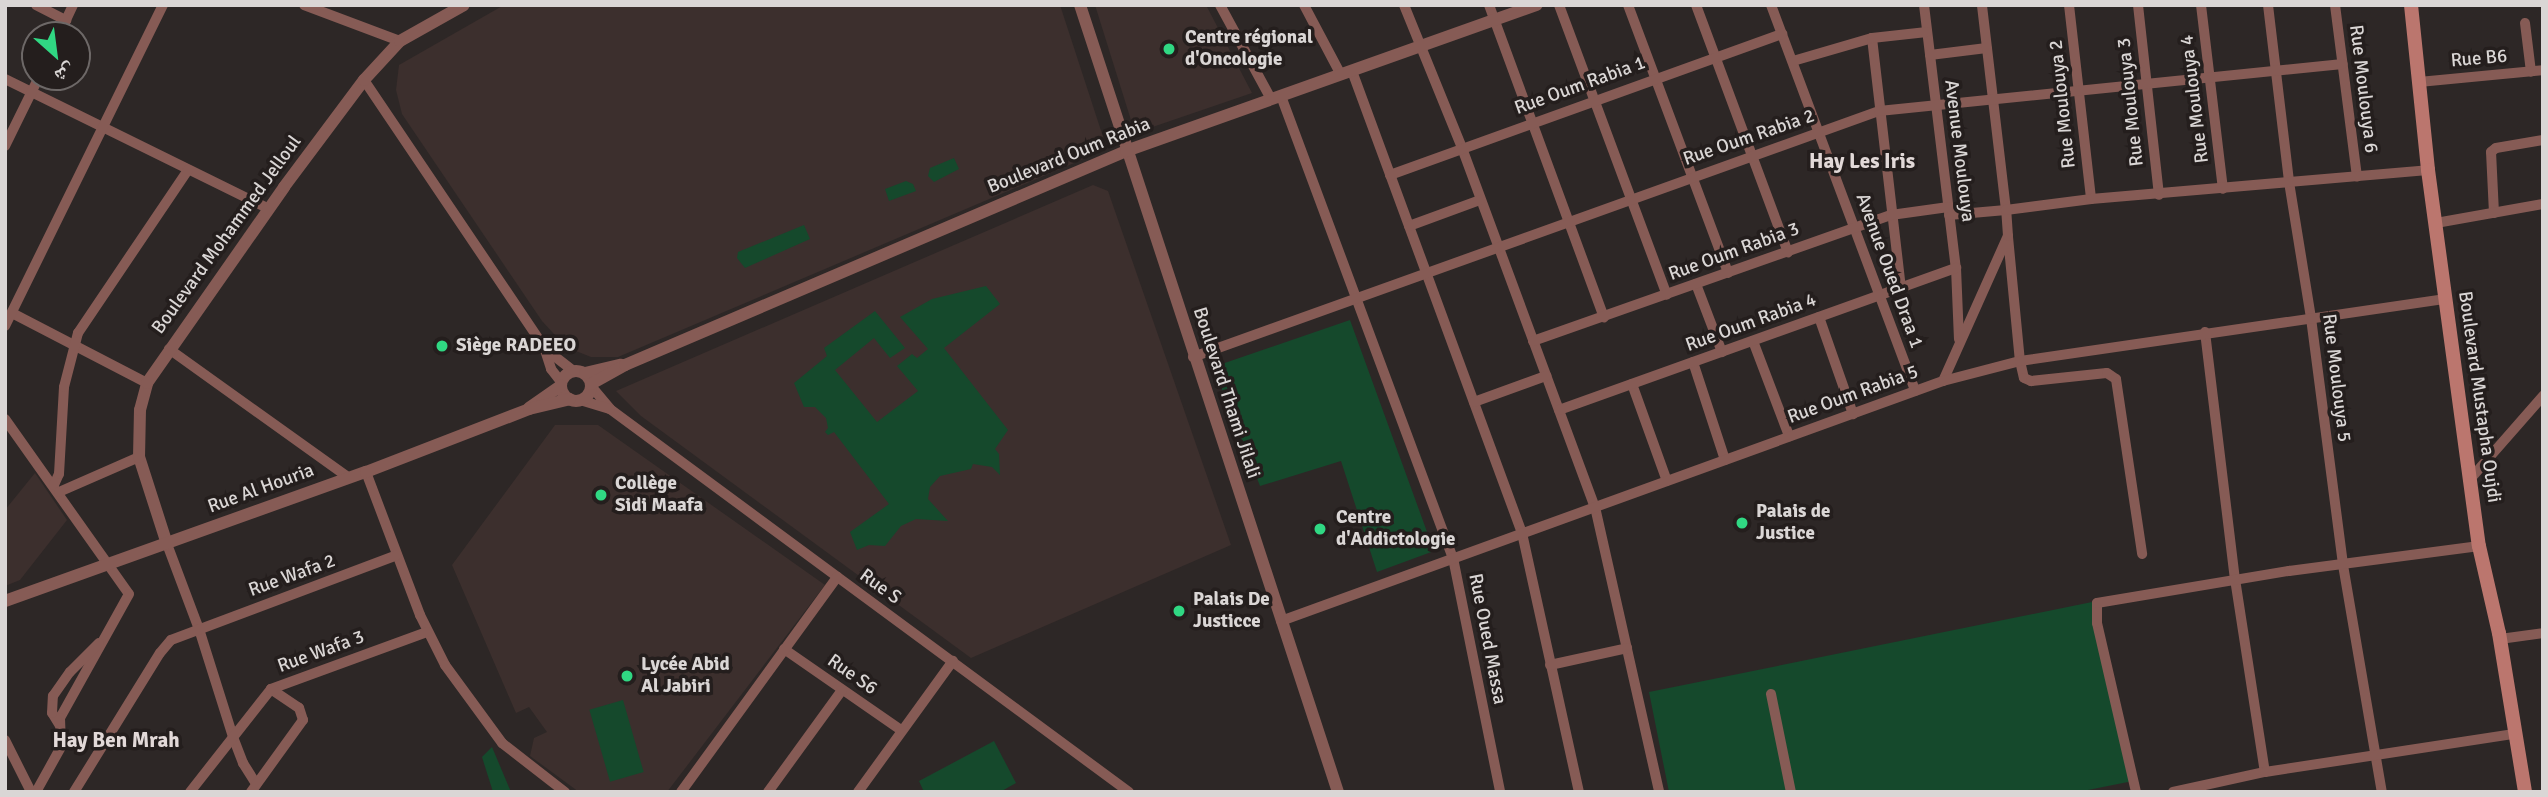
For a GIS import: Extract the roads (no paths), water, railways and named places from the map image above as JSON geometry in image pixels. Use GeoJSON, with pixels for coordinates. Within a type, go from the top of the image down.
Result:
{"type":"FeatureCollection","features":[{"type":"Feature","properties":{"kind":"main road","name":"Boulevard Mustapha Oujdi"},"geometry":{"type":"LineString","coordinates":[[2412,5],[2428,170],[2472,477],[2479,546],[2500,639],[2525,792]]}},
{"type":"Feature","properties":{"kind":"street"},"geometry":{"type":"LineString","coordinates":[[36,5],[66,20],[73,5]]}},
{"type":"Feature","properties":{"kind":"street"},"geometry":{"type":"LineString","coordinates":[[5,326],[163,5]]}},
{"type":"Feature","properties":{"kind":"street"},"geometry":{"type":"LineString","coordinates":[[304,5],[401,41]]}},
{"type":"Feature","properties":{"kind":"street","name":"Boulevard Mohammed Jelloul"},"geometry":{"type":"LineString","coordinates":[[167,544],[139,457],[140,410],[147,383],[269,209],[364,80],[401,41],[464,5]]}},
{"type":"Feature","properties":{"kind":"street","name":"Boulevard Thami Jilali"},"geometry":{"type":"LineString","coordinates":[[1080,5],[1193,357],[1338,792]]}},
{"type":"Feature","properties":{"kind":"street","name":"Rue Oued Massa"},"geometry":{"type":"LineString","coordinates":[[1220,5],[1276,98],[1356,300],[1453,558],[1500,792]]}},
{"type":"Feature","properties":{"kind":"street"},"geometry":{"type":"LineString","coordinates":[[1304,5],[1346,73],[1390,175],[1522,534],[1579,792]]}},
{"type":"Feature","properties":{"kind":"street"},"geometry":{"type":"LineString","coordinates":[[1404,5],[1461,148],[1595,507],[1659,792]]}},
{"type":"Feature","properties":{"kind":"street"},"geometry":{"type":"LineString","coordinates":[[1489,5],[1604,317]]}},
{"type":"Feature","properties":{"kind":"street","name":"Boulevard Oum Rabia"},"geometry":{"type":"LineString","coordinates":[[585,379],[625,365],[1126,151],[1536,5]]}},
{"type":"Feature","properties":{"kind":"street"},"geometry":{"type":"LineString","coordinates":[[1559,5],[1667,295]]}},
{"type":"Feature","properties":{"kind":"street"},"geometry":{"type":"LineString","coordinates":[[1628,5],[1728,273]]}},
{"type":"Feature","properties":{"kind":"street"},"geometry":{"type":"LineString","coordinates":[[1696,5],[1788,252]]}},
{"type":"Feature","properties":{"kind":"street","name":"Avenue Oued Draa 1"},"geometry":{"type":"LineString","coordinates":[[1771,5],[1914,391]]}},
{"type":"Feature","properties":{"kind":"street","name":"Avenue Moulouya"},"geometry":{"type":"LineString","coordinates":[[1924,5],[1955,268],[1959,343]]}},
{"type":"Feature","properties":{"kind":"street","name":"Rue Oum Rabia 5"},"geometry":{"type":"LineString","coordinates":[[1281,621],[1943,381],[2008,236],[1982,5]]}},
{"type":"Feature","properties":{"kind":"street","name":"Rue Moulouya 2"},"geometry":{"type":"LineString","coordinates":[[2070,5],[2091,200]]}},
{"type":"Feature","properties":{"kind":"street","name":"Rue Moulouya 3"},"geometry":{"type":"LineString","coordinates":[[2138,5],[2159,195]]}},
{"type":"Feature","properties":{"kind":"street","name":"Rue Moulouya 4"},"geometry":{"type":"LineString","coordinates":[[2201,5],[2223,189]]}},
{"type":"Feature","properties":{"kind":"street","name":"Rue Moulouya 5"},"geometry":{"type":"LineString","coordinates":[[2268,5],[2289,182],[2311,318],[2343,565],[2378,755],[2382,792]]}},
{"type":"Feature","properties":{"kind":"street","name":"Rue Moulouya 6"},"geometry":{"type":"LineString","coordinates":[[2335,5],[2357,177]]}},
{"type":"Feature","properties":{"kind":"street"},"geometry":{"type":"LineString","coordinates":[[2525,23],[2531,72]]}},
{"type":"Feature","properties":{"kind":"street"},"geometry":{"type":"LineString","coordinates":[[1793,61],[1872,37],[1927,32]]}},
{"type":"Feature","properties":{"kind":"street","name":"Rue Oum Rabia 1"},"geometry":{"type":"LineString","coordinates":[[1390,175],[1783,34]]}},
{"type":"Feature","properties":{"kind":"street"},"geometry":{"type":"LineString","coordinates":[[1872,37],[1900,287]]}},
{"type":"Feature","properties":{"kind":"street"},"geometry":{"type":"LineString","coordinates":[[1930,55],[1987,48]]}},
{"type":"Feature","properties":{"kind":"street","name":"Rue Oum Rabia 2"},"geometry":{"type":"LineString","coordinates":[[1193,357],[1356,300],[1691,176],[1879,111],[2079,93],[2343,64]]}},
{"type":"Feature","properties":{"kind":"street","name":"Rue B6"},"geometry":{"type":"LineString","coordinates":[[2419,82],[2543,70]]}},
{"type":"Feature","properties":{"kind":"street"},"geometry":{"type":"LineString","coordinates":[[5,79],[269,209]]}},
{"type":"Feature","properties":{"kind":"street"},"geometry":{"type":"LineString","coordinates":[[364,80],[544,347],[551,369],[575,400],[588,395],[585,379]]}},
{"type":"Feature","properties":{"kind":"street"},"geometry":{"type":"LineString","coordinates":[[5,146],[32,92]]}},
{"type":"Feature","properties":{"kind":"street"},"geometry":{"type":"LineString","coordinates":[[2494,213],[2490,159],[2493,149],[2543,140]]}},
{"type":"Feature","properties":{"kind":"street"},"geometry":{"type":"LineString","coordinates":[[57,489],[64,387],[73,345],[87,319],[188,170]]}},
{"type":"Feature","properties":{"kind":"street"},"geometry":{"type":"LineString","coordinates":[[2006,210],[2428,170]]}},
{"type":"Feature","properties":{"kind":"street"},"geometry":{"type":"LineString","coordinates":[[1409,226],[1480,200]]}},
{"type":"Feature","properties":{"kind":"street"},"geometry":{"type":"LineString","coordinates":[[2436,223],[2543,204]]}},
{"type":"Feature","properties":{"kind":"street","name":"Rue Oum Rabia 3"},"geometry":{"type":"LineString","coordinates":[[1533,341],[1891,215],[2006,210]]}},
{"type":"Feature","properties":{"kind":"street"},"geometry":{"type":"LineString","coordinates":[[2008,236],[2021,373],[2031,382],[2113,374],[2142,554]]}},
{"type":"Feature","properties":{"kind":"street","name":"Rue Oum Rabia 4"},"geometry":{"type":"LineString","coordinates":[[1559,410],[1955,268]]}},
{"type":"Feature","properties":{"kind":"street"},"geometry":{"type":"LineString","coordinates":[[1696,284],[1722,352]]}},
{"type":"Feature","properties":{"kind":"street"},"geometry":{"type":"LineString","coordinates":[[1943,381],[2020,360],[2446,299]]}},
{"type":"Feature","properties":{"kind":"street"},"geometry":{"type":"LineString","coordinates":[[12,313],[147,383]]}},
{"type":"Feature","properties":{"kind":"street"},"geometry":{"type":"LineString","coordinates":[[1819,317],[1853,414]]}},
{"type":"Feature","properties":{"kind":"street"},"geometry":{"type":"LineString","coordinates":[[2205,332],[2235,579],[2265,772]]}},
{"type":"Feature","properties":{"kind":"street"},"geometry":{"type":"LineString","coordinates":[[1753,341],[1789,436]]}},
{"type":"Feature","properties":{"kind":"street","name":"Rue S"},"geometry":{"type":"LineString","coordinates":[[544,347],[585,379],[610,409],[1129,792]]}},
{"type":"Feature","properties":{"kind":"street"},"geometry":{"type":"LineString","coordinates":[[169,349],[349,478]]}},
{"type":"Feature","properties":{"kind":"street"},"geometry":{"type":"LineString","coordinates":[[1693,362],[1725,460]]}},
{"type":"Feature","properties":{"kind":"street"},"geometry":{"type":"LineString","coordinates":[[1474,402],[1546,376]]}},
{"type":"Feature","properties":{"kind":"street","name":"Rue Al Houria"},"geometry":{"type":"LineString","coordinates":[[528,409],[561,384],[585,379]]}},
{"type":"Feature","properties":{"kind":"street"},"geometry":{"type":"LineString","coordinates":[[1632,384],[1667,481]]}},
{"type":"Feature","properties":{"kind":"street"},"geometry":{"type":"LineString","coordinates":[[2472,477],[2543,396]]}},
{"type":"Feature","properties":{"kind":"street","name":"Rue S"},"geometry":{"type":"LineString","coordinates":[[575,400],[610,409]]}},
{"type":"Feature","properties":{"kind":"street","name":"Rue Al Houria"},"geometry":{"type":"LineString","coordinates":[[5,601],[366,472],[528,409],[575,400]]}},
{"type":"Feature","properties":{"kind":"street"},"geometry":{"type":"LineString","coordinates":[[6,423],[57,489],[129,594],[59,724]]}},
{"type":"Feature","properties":{"kind":"street"},"geometry":{"type":"LineString","coordinates":[[57,489],[139,457]]}},
{"type":"Feature","properties":{"kind":"street"},"geometry":{"type":"LineString","coordinates":[[366,472],[427,632],[452,675],[497,737],[519,758],[565,792]]}},
{"type":"Feature","properties":{"kind":"street"},"geometry":{"type":"LineString","coordinates":[[167,544],[253,790]]}},
{"type":"Feature","properties":{"kind":"street"},"geometry":{"type":"LineString","coordinates":[[2136,792],[2095,606],[2103,600],[2479,546]]}},
{"type":"Feature","properties":{"kind":"street","name":"Rue Wafa 2"},"geometry":{"type":"LineString","coordinates":[[74,792],[165,645],[198,629],[397,555]]}},
{"type":"Feature","properties":{"kind":"street"},"geometry":{"type":"LineString","coordinates":[[681,792],[836,577]]}},
{"type":"Feature","properties":{"kind":"street","name":"Rue Wafa 3"},"geometry":{"type":"LineString","coordinates":[[190,792],[271,689],[427,632]]}},
{"type":"Feature","properties":{"kind":"street"},"geometry":{"type":"LineString","coordinates":[[2500,639],[2543,634]]}},
{"type":"Feature","properties":{"kind":"street"},"geometry":{"type":"LineString","coordinates":[[36,792],[61,747],[59,724],[51,708],[53,696],[70,672],[107,636]]}},
{"type":"Feature","properties":{"kind":"street"},"geometry":{"type":"LineString","coordinates":[[1550,665],[1627,648]]}},
{"type":"Feature","properties":{"kind":"street","name":"Rue S6"},"geometry":{"type":"LineString","coordinates":[[784,649],[901,730]]}},
{"type":"Feature","properties":{"kind":"street"},"geometry":{"type":"LineString","coordinates":[[858,792],[953,661]]}},
{"type":"Feature","properties":{"kind":"street"},"geometry":{"type":"LineString","coordinates":[[253,790],[303,720],[299,708],[271,689]]}},
{"type":"Feature","properties":{"kind":"street"},"geometry":{"type":"LineString","coordinates":[[768,792],[842,690]]}},
{"type":"Feature","properties":{"kind":"street"},"geometry":{"type":"LineString","coordinates":[[1771,694],[1791,792]]}},
{"type":"Feature","properties":{"kind":"street"},"geometry":{"type":"LineString","coordinates":[[2173,792],[2265,772],[2514,734]]}},
{"type":"Feature","properties":{"kind":"street"},"geometry":{"type":"LineString","coordinates":[[5,740],[31,792]]}},
{"type":"Feature","properties":{"kind":"place","name":"Centre régional d'Oncologie"},"geometry":{"type":"Point","coordinates":[1169,49]}},
{"type":"Feature","properties":{"kind":"place","name":"Siège RADEEO"},"geometry":{"type":"Point","coordinates":[442,346]}},
{"type":"Feature","properties":{"kind":"place","name":"Collège Sidi Maafa"},"geometry":{"type":"Point","coordinates":[601,495]}},
{"type":"Feature","properties":{"kind":"place","name":"Palais de Justice"},"geometry":{"type":"Point","coordinates":[1742,523]}},
{"type":"Feature","properties":{"kind":"place","name":"Centre d'Addictologie"},"geometry":{"type":"Point","coordinates":[1320,529]}},
{"type":"Feature","properties":{"kind":"place","name":"Palais De Justicce"},"geometry":{"type":"Point","coordinates":[1179,611]}},
{"type":"Feature","properties":{"kind":"place","name":"Lycée Abid Al Jabiri"},"geometry":{"type":"Point","coordinates":[627,676]}},
{"type":"Feature","properties":{"kind":"district","name":"Hay Les Iris"},"geometry":{"type":"Point","coordinates":[1862,161]}},
{"type":"Feature","properties":{"kind":"district","name":"Hay Ben Mrah"},"geometry":{"type":"Point","coordinates":[116,740]}}]}
